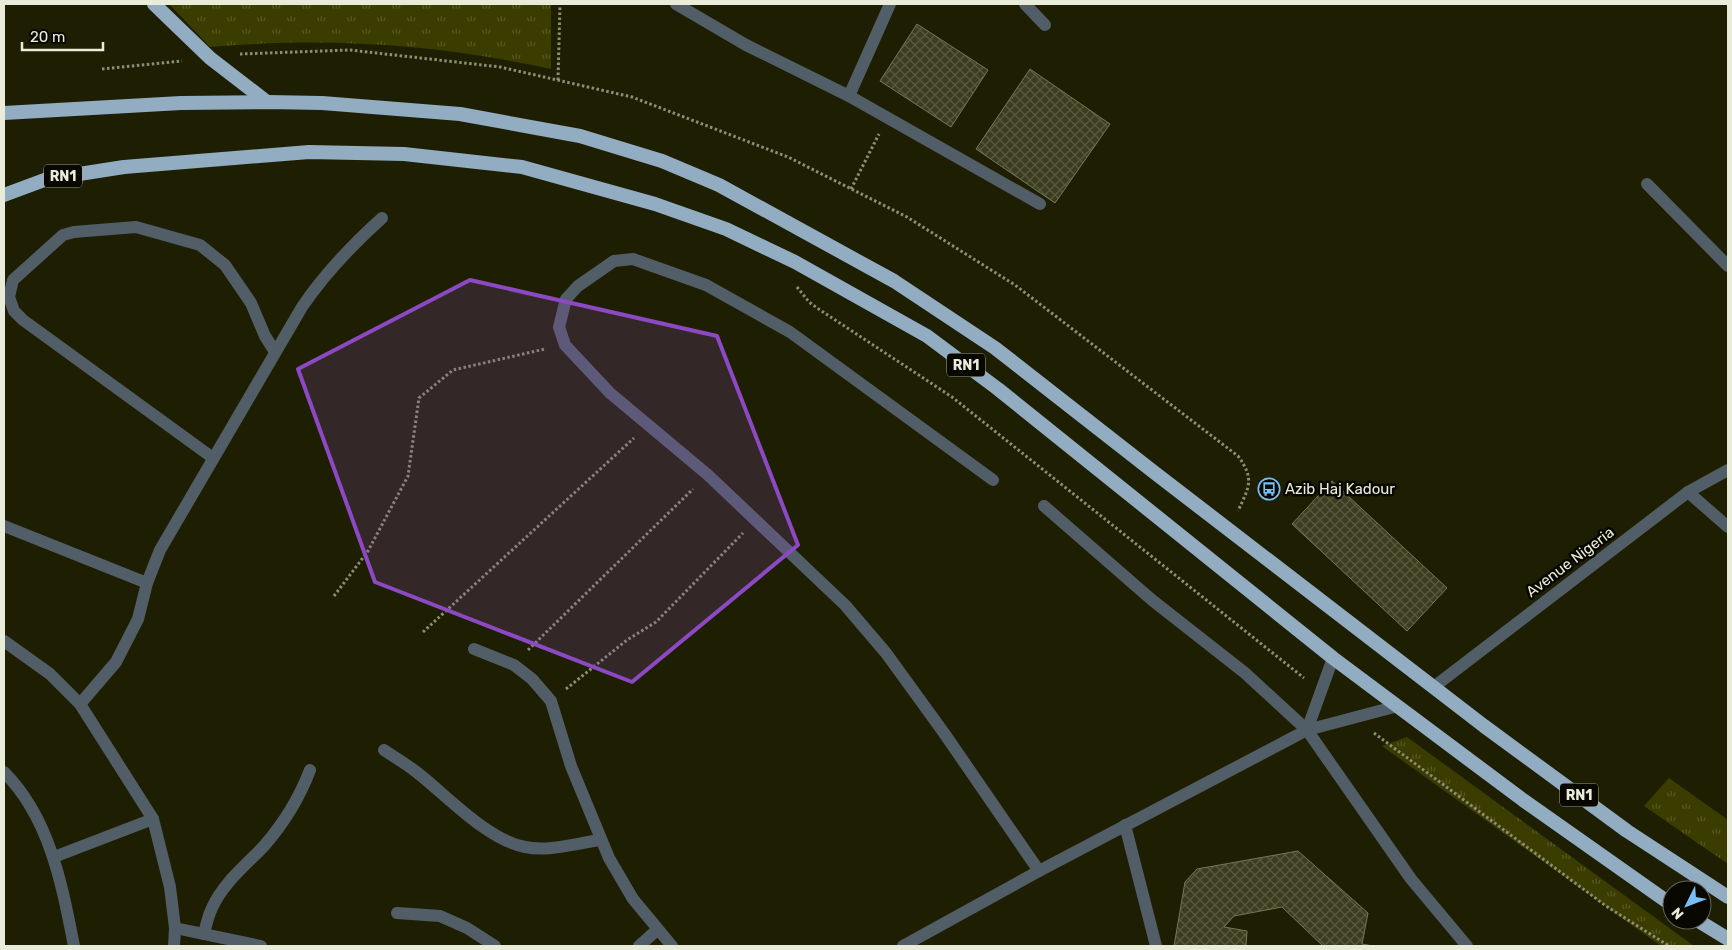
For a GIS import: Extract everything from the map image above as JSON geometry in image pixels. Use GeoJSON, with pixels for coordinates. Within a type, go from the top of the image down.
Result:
{"type":"FeatureCollection","features":[{"type":"Feature","properties":{"kind":"highway"},"geometry":{"type":"LineString","coordinates":[[154,4],[210,58],[267,102]]}},
{"type":"Feature","properties":{"kind":"highway","name":"RN1"},"geometry":{"type":"LineString","coordinates":[[4,113],[181,103],[267,102],[322,103],[469,115],[580,136],[662,161],[719,185],[894,281],[995,348],[1357,629],[1627,831],[1728,897]]}},
{"type":"Feature","properties":{"kind":"highway","name":"RN1"},"geometry":{"type":"LineString","coordinates":[[4,195],[47,178],[134,166],[310,152],[404,154],[532,170],[655,204],[726,229],[795,262],[933,341],[998,389],[1333,658],[1596,853],[1662,898]]}},
{"type":"Feature","properties":{"kind":"highway"},"geometry":{"type":"LineString","coordinates":[[1712,929],[1728,939]]}},
{"type":"Feature","properties":{"kind":"street"},"geometry":{"type":"LineString","coordinates":[[676,4],[746,44],[849,96],[1040,204]]}},
{"type":"Feature","properties":{"kind":"street"},"geometry":{"type":"LineString","coordinates":[[849,96],[890,4]]}},
{"type":"Feature","properties":{"kind":"street"},"geometry":{"type":"LineString","coordinates":[[1025,4],[1045,25]]}},
{"type":"Feature","properties":{"kind":"street"},"geometry":{"type":"LineString","coordinates":[[1647,184],[1728,266]]}},
{"type":"Feature","properties":{"kind":"street"},"geometry":{"type":"LineString","coordinates":[[80,704],[116,662],[138,619],[147,583],[160,550],[275,352],[317,284],[350,247],[382,218]]}},
{"type":"Feature","properties":{"kind":"street"},"geometry":{"type":"LineString","coordinates":[[213,458],[23,320],[14,311],[9,297],[13,280],[63,235],[74,232],[136,226],[200,245],[225,265],[251,303],[265,336],[275,352]]}},
{"type":"Feature","properties":{"kind":"street"},"geometry":{"type":"LineString","coordinates":[[993,480],[790,332],[706,285],[649,263],[633,259],[614,261],[578,286],[566,299],[559,327],[565,345],[610,393],[708,474],[845,605],[886,653],[944,733],[1038,871]]}},
{"type":"Feature","properties":{"kind":"street","name":"Avenue Nigeria"},"geometry":{"type":"LineString","coordinates":[[1435,686],[1688,492],[1728,470]]}},
{"type":"Feature","properties":{"kind":"street"},"geometry":{"type":"LineString","coordinates":[[1688,492],[1728,528]]}},
{"type":"Feature","properties":{"kind":"street"},"geometry":{"type":"LineString","coordinates":[[1044,506],[1152,600],[1245,673],[1307,730],[1411,879],[1467,946]]}},
{"type":"Feature","properties":{"kind":"street"},"geometry":{"type":"LineString","coordinates":[[4,526],[147,583]]}},
{"type":"Feature","properties":{"kind":"street"},"geometry":{"type":"LineString","coordinates":[[4,641],[50,674],[80,704],[153,819],[170,887],[175,928],[174,946]]}},
{"type":"Feature","properties":{"kind":"street"},"geometry":{"type":"LineString","coordinates":[[474,648],[514,665],[532,679],[551,701],[571,766],[601,840],[633,899],[672,946]]}},
{"type":"Feature","properties":{"kind":"street"},"geometry":{"type":"LineString","coordinates":[[1307,730],[1333,658]]}},
{"type":"Feature","properties":{"kind":"street"},"geometry":{"type":"LineString","coordinates":[[903,946],[1038,871],[1307,730],[1398,706]]}},
{"type":"Feature","properties":{"kind":"street"},"geometry":{"type":"LineString","coordinates":[[384,750],[417,772],[476,821],[498,836],[524,847],[540,848],[601,840]]}},
{"type":"Feature","properties":{"kind":"street"},"geometry":{"type":"LineString","coordinates":[[204,934],[212,908],[223,889],[264,845],[287,816],[301,795],[310,770]]}},
{"type":"Feature","properties":{"kind":"street"},"geometry":{"type":"LineString","coordinates":[[4,772],[27,802],[54,857],[74,946]]}},
{"type":"Feature","properties":{"kind":"street"},"geometry":{"type":"LineString","coordinates":[[54,857],[153,819]]}},
{"type":"Feature","properties":{"kind":"street"},"geometry":{"type":"LineString","coordinates":[[1125,825],[1156,946]]}},
{"type":"Feature","properties":{"kind":"street"},"geometry":{"type":"LineString","coordinates":[[397,913],[440,916],[467,928],[495,946]]}},
{"type":"Feature","properties":{"kind":"street"},"geometry":{"type":"LineString","coordinates":[[175,928],[261,946]]}},
{"type":"Feature","properties":{"kind":"street"},"geometry":{"type":"LineString","coordinates":[[639,946],[657,930]]}},
{"type":"Feature","properties":{"kind":"path"},"geometry":{"type":"LineString","coordinates":[[558,80],[560,4]]}},
{"type":"Feature","properties":{"kind":"path"},"geometry":{"type":"LineString","coordinates":[[852,189],[887,118]]}},
{"type":"Feature","properties":{"kind":"path"},"geometry":{"type":"LineString","coordinates":[[795,262],[794,282],[810,302],[952,397],[1234,624],[1322,691]]}},
{"type":"Feature","properties":{"kind":"path"},"geometry":{"type":"LineString","coordinates":[[334,596],[368,551],[408,476],[419,398],[453,370],[565,345]]}},
{"type":"Feature","properties":{"kind":"path"},"geometry":{"type":"LineString","coordinates":[[423,632],[649,424]]}},
{"type":"Feature","properties":{"kind":"path"},"geometry":{"type":"LineString","coordinates":[[514,665],[708,474]]}},
{"type":"Feature","properties":{"kind":"path"},"geometry":{"type":"LineString","coordinates":[[551,701],[627,640],[656,622],[756,520]]}},
{"type":"Feature","properties":{"kind":"path"},"geometry":{"type":"LineString","coordinates":[[1354,718],[1606,906],[1669,946]]}},
{"type":"Feature","properties":{"kind":"highlighted area"},"geometry":{"type":"Polygon","coordinates":[[[470,280],[717,336],[798,545],[632,682],[375,582],[298,369],[470,280]]]}},
{"type":"Feature","properties":{"kind":"green space"},"geometry":{"type":"Polygon","coordinates":[[[169,4],[551,4],[551,69],[508,60],[423,48],[381,45],[297,43],[210,47],[169,4]]]}},
{"type":"Feature","properties":{"kind":"green space"},"geometry":{"type":"Polygon","coordinates":[[[1407,737],[1662,923],[1662,930],[1672,930],[1694,946],[1661,946],[1382,746],[1407,737]]]}},
{"type":"Feature","properties":{"kind":"green space"},"geometry":{"type":"Polygon","coordinates":[[[1669,778],[1728,820],[1728,864],[1644,806],[1669,778]]]}},
{"type":"Feature","properties":{"kind":"building"},"geometry":{"type":"Polygon","coordinates":[[[917,24],[988,70],[951,127],[880,81],[917,24]]]}},
{"type":"Feature","properties":{"kind":"building"},"geometry":{"type":"Polygon","coordinates":[[[1030,69],[1110,124],[1055,203],[976,149],[1030,69]]]}},
{"type":"Feature","properties":{"kind":"building"},"geometry":{"type":"Polygon","coordinates":[[[1332,481],[1447,588],[1407,631],[1292,524],[1332,481]]]}},
{"type":"Feature","properties":{"kind":"building"},"geometry":{"type":"Polygon","coordinates":[[[1298,851],[1368,913],[1362,944],[1373,946],[1323,946],[1282,907],[1234,916],[1224,927],[1247,931],[1246,946],[1174,946],[1185,882],[1197,869],[1298,851]]]}},
{"type":"Feature","properties":{"kind":"place","name":"Azib Haj Kadour"},"geometry":{"type":"Point","coordinates":[1269,489]}}]}
